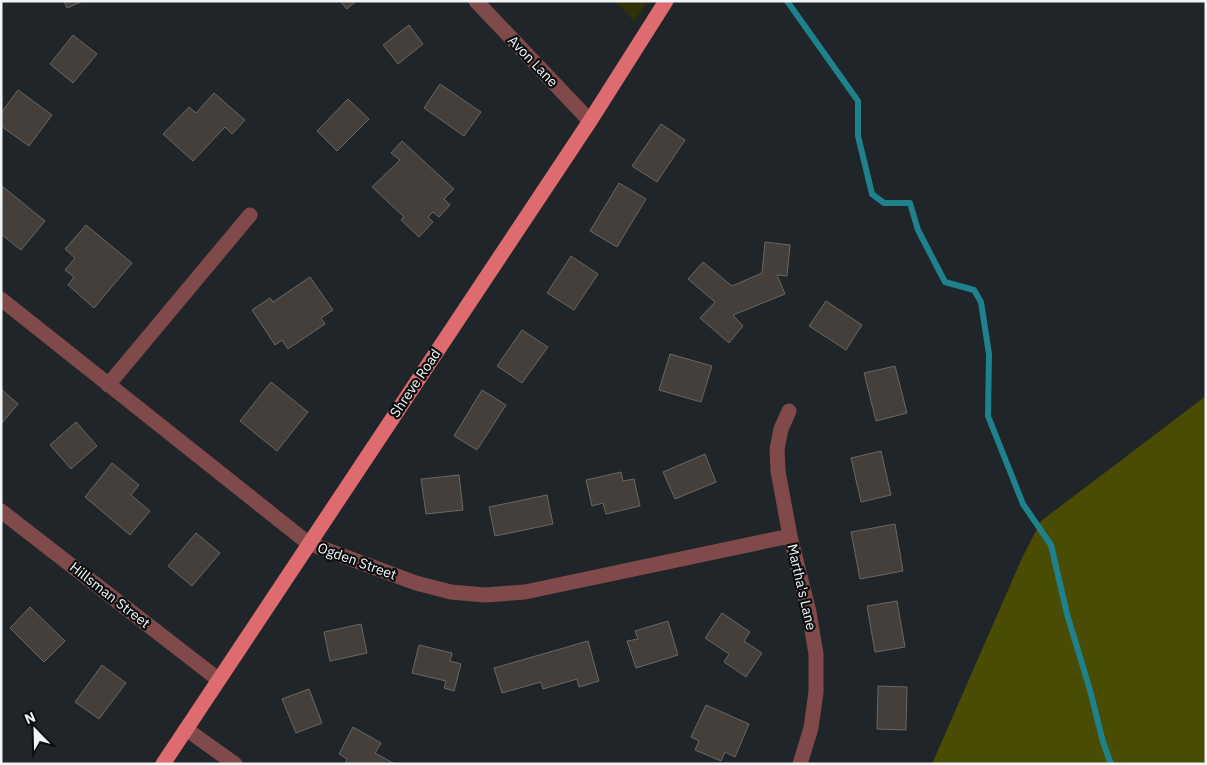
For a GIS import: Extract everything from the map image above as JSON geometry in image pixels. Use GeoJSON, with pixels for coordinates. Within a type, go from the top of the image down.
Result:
{"type":"FeatureCollection","features":[{"type":"Feature","properties":{"kind":"main road","name":"Shreve Road"},"geometry":{"type":"LineString","coordinates":[[162,764],[590,120],[666,1]]}},
{"type":"Feature","properties":{"kind":"street","name":"Avon Lane"},"geometry":{"type":"LineString","coordinates":[[476,1],[590,120]]}},
{"type":"Feature","properties":{"kind":"street"},"geometry":{"type":"LineString","coordinates":[[108,385],[250,215]]}},
{"type":"Feature","properties":{"kind":"street","name":"Ogden Street"},"geometry":{"type":"LineString","coordinates":[[1,299],[308,543],[416,584],[451,592],[484,595],[525,592],[790,536]]}},
{"type":"Feature","properties":{"kind":"street","name":"Martha's Lane"},"geometry":{"type":"LineString","coordinates":[[789,411],[781,429],[777,449],[778,471],[790,536],[809,612],[816,654],[816,692],[811,728],[800,764]]}},
{"type":"Feature","properties":{"kind":"street","name":"Hillsman Street"},"geometry":{"type":"LineString","coordinates":[[1,510],[219,680]]}},
{"type":"Feature","properties":{"kind":"street"},"geometry":{"type":"LineString","coordinates":[[186,729],[236,764]]}},
{"type":"Feature","properties":{"kind":"shaded area"},"geometry":{"type":"Polygon","coordinates":[[[615,1],[648,1],[634,21],[615,1]]]}},
{"type":"Feature","properties":{"kind":"shaded area"},"geometry":{"type":"Polygon","coordinates":[[[1206,396],[1206,764],[932,764],[1022,558],[1041,521],[1206,396]]]}},
{"type":"Feature","properties":{"kind":"building"},"geometry":{"type":"Polygon","coordinates":[[[64,1],[83,1],[67,8],[64,1]]]}},
{"type":"Feature","properties":{"kind":"building"},"geometry":{"type":"Polygon","coordinates":[[[340,1],[356,1],[347,9],[340,1]]]}},
{"type":"Feature","properties":{"kind":"building"},"geometry":{"type":"Polygon","coordinates":[[[409,25],[423,44],[398,64],[383,45],[409,25]]]}},
{"type":"Feature","properties":{"kind":"building"},"geometry":{"type":"Polygon","coordinates":[[[73,35],[97,54],[73,83],[50,64],[73,35]]]}},
{"type":"Feature","properties":{"kind":"building"},"geometry":{"type":"Polygon","coordinates":[[[440,84],[481,112],[464,136],[424,108],[440,84]]]}},
{"type":"Feature","properties":{"kind":"building"},"geometry":{"type":"Polygon","coordinates":[[[18,90],[52,115],[29,146],[1,126],[1,113],[18,90]]]}},
{"type":"Feature","properties":{"kind":"building"},"geometry":{"type":"Polygon","coordinates":[[[214,93],[245,120],[232,134],[225,127],[193,161],[163,134],[189,107],[196,113],[214,93]]]}},
{"type":"Feature","properties":{"kind":"building"},"geometry":{"type":"Polygon","coordinates":[[[348,99],[369,119],[337,151],[317,131],[348,99]]]}},
{"type":"Feature","properties":{"kind":"building"},"geometry":{"type":"Polygon","coordinates":[[[661,124],[685,140],[657,182],[632,166],[661,124]]]}},
{"type":"Feature","properties":{"kind":"building"},"geometry":{"type":"Polygon","coordinates":[[[402,141],[454,189],[444,199],[450,205],[439,217],[433,212],[428,217],[433,222],[419,237],[401,220],[404,217],[372,187],[400,160],[391,153],[402,141]]]}},
{"type":"Feature","properties":{"kind":"building"},"geometry":{"type":"Polygon","coordinates":[[[619,183],[646,199],[617,247],[590,231],[619,183]]]}},
{"type":"Feature","properties":{"kind":"building"},"geometry":{"type":"Polygon","coordinates":[[[2,186],[45,221],[21,250],[1,234],[2,186]]]}},
{"type":"Feature","properties":{"kind":"building"},"geometry":{"type":"Polygon","coordinates":[[[86,225],[132,263],[94,308],[68,285],[74,277],[65,270],[75,258],[65,249],[86,225]]]}},
{"type":"Feature","properties":{"kind":"building"},"geometry":{"type":"Polygon","coordinates":[[[765,242],[790,245],[787,276],[777,275],[785,294],[733,315],[743,326],[729,343],[700,318],[715,302],[688,279],[703,262],[732,286],[762,273],[765,242]]]}},
{"type":"Feature","properties":{"kind":"building"},"geometry":{"type":"Polygon","coordinates":[[[571,256],[598,274],[574,310],[547,293],[571,256]]]}},
{"type":"Feature","properties":{"kind":"building"},"geometry":{"type":"Polygon","coordinates":[[[310,277],[333,310],[321,318],[325,324],[288,349],[282,340],[275,345],[252,310],[270,298],[273,302],[310,277]]]}},
{"type":"Feature","properties":{"kind":"building"},"geometry":{"type":"Polygon","coordinates":[[[826,301],[862,325],[846,350],[809,326],[826,301]]]}},
{"type":"Feature","properties":{"kind":"building"},"geometry":{"type":"Polygon","coordinates":[[[522,330],[548,347],[522,383],[497,366],[522,330]]]}},
{"type":"Feature","properties":{"kind":"building"},"geometry":{"type":"Polygon","coordinates":[[[670,354],[712,366],[701,402],[659,390],[670,354]]]}},
{"type":"Feature","properties":{"kind":"building"},"geometry":{"type":"Polygon","coordinates":[[[895,366],[907,413],[876,421],[864,373],[895,366]]]}},
{"type":"Feature","properties":{"kind":"building"},"geometry":{"type":"Polygon","coordinates":[[[271,382],[308,412],[277,451],[240,421],[271,382]]]}},
{"type":"Feature","properties":{"kind":"building"},"geometry":{"type":"Polygon","coordinates":[[[482,390],[506,405],[477,450],[454,436],[482,390]]]}},
{"type":"Feature","properties":{"kind":"building"},"geometry":{"type":"Polygon","coordinates":[[[1,391],[18,404],[1,424],[1,391]]]}},
{"type":"Feature","properties":{"kind":"building"},"geometry":{"type":"Polygon","coordinates":[[[76,422],[97,446],[71,469],[50,445],[76,422]]]}},
{"type":"Feature","properties":{"kind":"building"},"geometry":{"type":"Polygon","coordinates":[[[881,451],[891,495],[861,502],[851,458],[881,451]]]}},
{"type":"Feature","properties":{"kind":"building"},"geometry":{"type":"Polygon","coordinates":[[[705,454],[716,482],[675,499],[663,472],[705,454]]]}},
{"type":"Feature","properties":{"kind":"building"},"geometry":{"type":"Polygon","coordinates":[[[112,463],[139,485],[131,495],[150,511],[130,535],[85,497],[112,463]]]}},
{"type":"Feature","properties":{"kind":"building"},"geometry":{"type":"Polygon","coordinates":[[[621,472],[623,481],[634,479],[640,506],[606,514],[603,503],[592,506],[586,480],[621,472]]]}},
{"type":"Feature","properties":{"kind":"building"},"geometry":{"type":"Polygon","coordinates":[[[459,475],[463,510],[426,514],[421,479],[459,475]]]}},
{"type":"Feature","properties":{"kind":"building"},"geometry":{"type":"Polygon","coordinates":[[[547,495],[553,524],[495,536],[489,507],[547,495]]]}},
{"type":"Feature","properties":{"kind":"building"},"geometry":{"type":"Polygon","coordinates":[[[895,524],[903,571],[860,579],[851,532],[895,524]]]}},
{"type":"Feature","properties":{"kind":"building"},"geometry":{"type":"Polygon","coordinates":[[[196,533],[220,553],[192,586],[168,566],[196,533]]]}},
{"type":"Feature","properties":{"kind":"building"},"geometry":{"type":"Polygon","coordinates":[[[897,601],[905,647],[875,652],[867,606],[897,601]]]}},
{"type":"Feature","properties":{"kind":"building"},"geometry":{"type":"Polygon","coordinates":[[[30,607],[65,641],[44,662],[10,628],[30,607]]]}},
{"type":"Feature","properties":{"kind":"building"},"geometry":{"type":"Polygon","coordinates":[[[722,613],[750,632],[744,641],[762,653],[746,677],[724,662],[729,654],[705,638],[722,613]]]}},
{"type":"Feature","properties":{"kind":"building"},"geometry":{"type":"Polygon","coordinates":[[[668,621],[678,655],[636,668],[627,641],[638,639],[635,631],[668,621]]]}},
{"type":"Feature","properties":{"kind":"building"},"geometry":{"type":"Polygon","coordinates":[[[361,624],[367,653],[330,661],[324,632],[361,624]]]}},
{"type":"Feature","properties":{"kind":"building"},"geometry":{"type":"Polygon","coordinates":[[[588,641],[599,681],[579,687],[577,679],[543,689],[541,682],[502,693],[494,668],[588,641]]]}},
{"type":"Feature","properties":{"kind":"building"},"geometry":{"type":"Polygon","coordinates":[[[419,645],[452,653],[450,661],[461,664],[454,691],[444,688],[446,681],[412,673],[419,645]]]}},
{"type":"Feature","properties":{"kind":"building"},"geometry":{"type":"Polygon","coordinates":[[[102,665],[126,683],[99,719],[75,702],[102,665]]]}},
{"type":"Feature","properties":{"kind":"building"},"geometry":{"type":"Polygon","coordinates":[[[878,686],[907,687],[906,730],[877,729],[878,686]]]}},
{"type":"Feature","properties":{"kind":"building"},"geometry":{"type":"Polygon","coordinates":[[[309,689],[322,723],[296,733],[282,699],[309,689]]]}},
{"type":"Feature","properties":{"kind":"building"},"geometry":{"type":"Polygon","coordinates":[[[706,705],[749,724],[735,757],[725,752],[721,761],[695,750],[699,741],[691,737],[706,705]]]}},
{"type":"Feature","properties":{"kind":"building"},"geometry":{"type":"Polygon","coordinates":[[[353,727],[381,743],[375,753],[395,764],[345,764],[347,759],[339,754],[353,727]]]}},
{"type":"Feature","properties":{"kind":"waterway"},"geometry":{"type":"LineString","coordinates":[[787,1],[858,101],[858,136],[872,194],[884,203],[910,203],[918,230],[945,282],[974,290],[981,302],[989,354],[988,416],[1023,504],[1051,545],[1067,614],[1111,764]]}}]}
